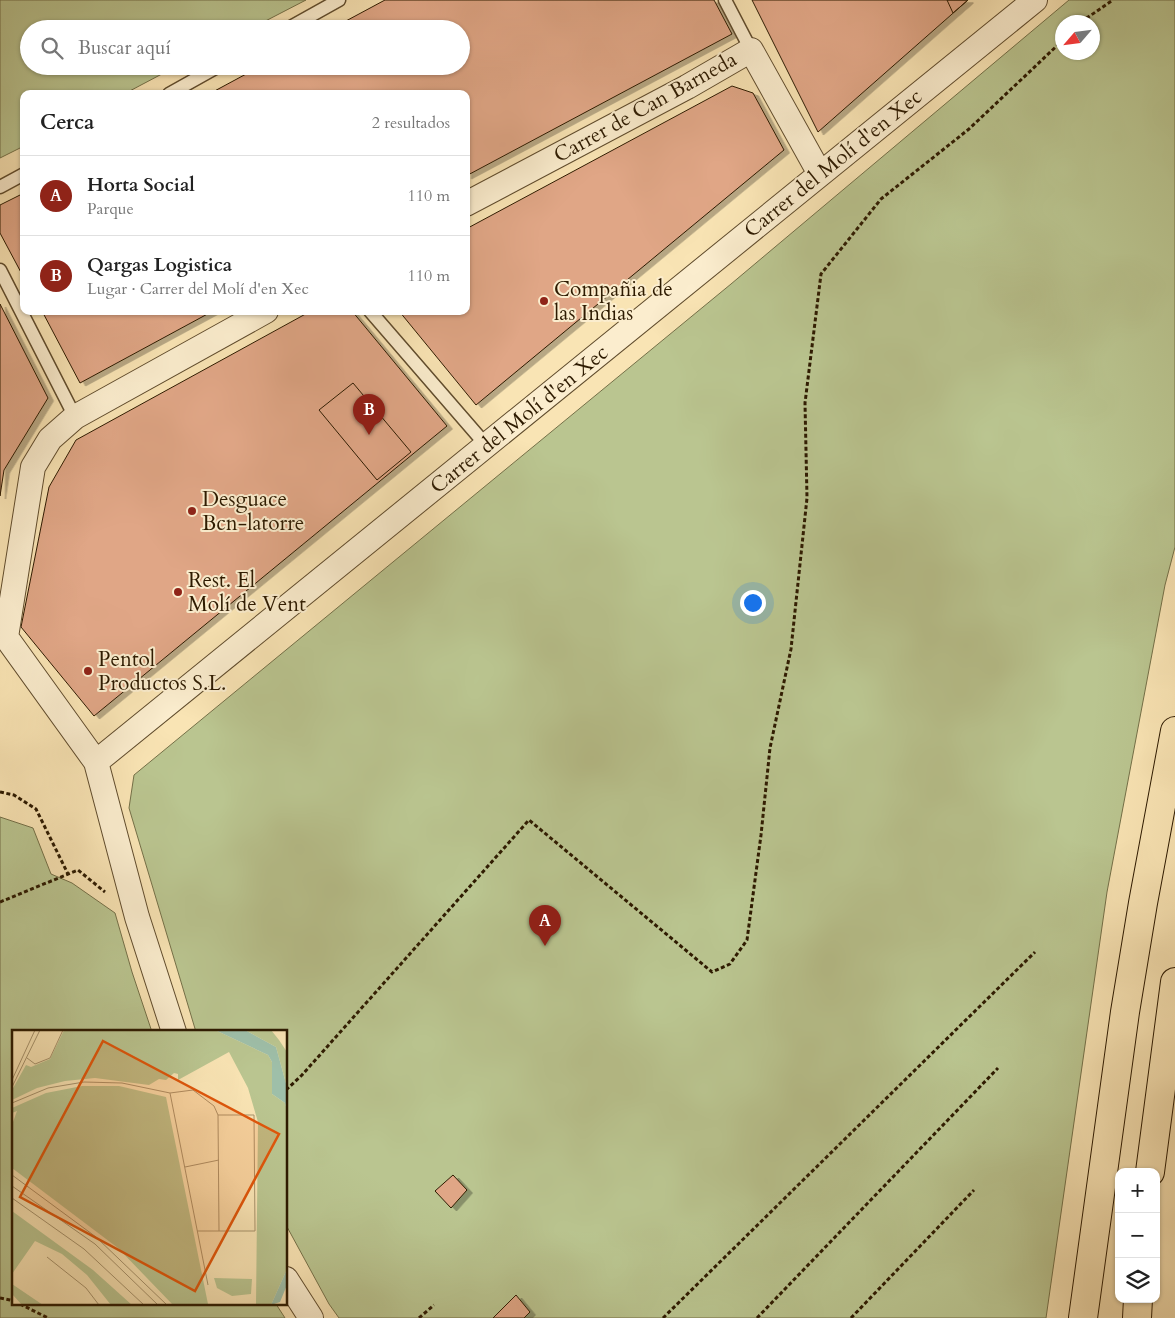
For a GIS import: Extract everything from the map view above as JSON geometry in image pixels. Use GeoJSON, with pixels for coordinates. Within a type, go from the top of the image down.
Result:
{"type":"FeatureCollection","features":[{"type":"Feature","properties":{"kind":"main road"},"geometry":{"type":"LineString","coordinates":[[1083,1318],[1125,1012],[1175,731]]}},
{"type":"Feature","properties":{"kind":"main road"},"geometry":{"type":"LineString","coordinates":[[1151,1168],[1175,982]]}},
{"type":"Feature","properties":{"kind":"main road"},"geometry":{"type":"LineString","coordinates":[[1137,1318],[1138,1303]]}},
{"type":"Feature","properties":{"kind":"street","name":"Carrer del Molí d'en Xec"},"geometry":{"type":"LineString","coordinates":[[96,762],[1034,0]]}},
{"type":"Feature","properties":{"kind":"street","name":"Carrer de Can Barneda"},"geometry":{"type":"LineString","coordinates":[[470,202],[678,91],[750,50],[820,174]]}},
{"type":"Feature","properties":{"kind":"street"},"geometry":{"type":"LineString","coordinates":[[173,1030],[137,917],[96,762],[6,637],[33,467],[50,439],[74,417],[259,315]]}},
{"type":"Feature","properties":{"kind":"street"},"geometry":{"type":"LineString","coordinates":[[288,1282],[311,1318]]}},
{"type":"Feature","properties":{"kind":"lane"},"geometry":{"type":"LineString","coordinates":[[303,20],[339,0]]}},
{"type":"Feature","properties":{"kind":"lane"},"geometry":{"type":"LineString","coordinates":[[725,0],[750,50]]}},
{"type":"Feature","properties":{"kind":"lane"},"geometry":{"type":"LineString","coordinates":[[176,90],[203,75]]}},
{"type":"Feature","properties":{"kind":"lane"},"geometry":{"type":"LineString","coordinates":[[0,187],[20,176]]}},
{"type":"Feature","properties":{"kind":"lane"},"geometry":{"type":"LineString","coordinates":[[0,270],[20,310]]}},
{"type":"Feature","properties":{"kind":"lane"},"geometry":{"type":"LineString","coordinates":[[23,315],[74,417]]}},
{"type":"Feature","properties":{"kind":"lane"},"geometry":{"type":"LineString","coordinates":[[373,315],[486,445]]}},
{"type":"Feature","properties":{"kind":"path"},"geometry":{"type":"LineString","coordinates":[[1092,15],[1114,0]]}},
{"type":"Feature","properties":{"kind":"path"},"geometry":{"type":"LineString","coordinates":[[288,1088],[302,1075],[529,820],[712,972],[730,964],[747,940],[770,748],[791,649],[807,498],[805,403],[821,274],[881,199],[969,129],[1055,48]]}},
{"type":"Feature","properties":{"kind":"path"},"geometry":{"type":"LineString","coordinates":[[0,792],[14,795],[36,809],[68,874]]}},
{"type":"Feature","properties":{"kind":"path"},"geometry":{"type":"LineString","coordinates":[[0,902],[78,870],[137,917]]}},
{"type":"Feature","properties":{"kind":"path"},"geometry":{"type":"LineString","coordinates":[[663,1318],[1035,952]]}},
{"type":"Feature","properties":{"kind":"path"},"geometry":{"type":"LineString","coordinates":[[758,1318],[998,1068]]}},
{"type":"Feature","properties":{"kind":"path"},"geometry":{"type":"LineString","coordinates":[[851,1318],[974,1190]]}},
{"type":"Feature","properties":{"kind":"path"},"geometry":{"type":"LineString","coordinates":[[419,1318],[434,1305]]}},
{"type":"Feature","properties":{"kind":"path"},"geometry":{"type":"LineString","coordinates":[[24,1306],[48,1318]]}},
{"type":"Feature","properties":{"kind":"green space"},"geometry":{"type":"Polygon","coordinates":[[[0,0],[306,0],[267,20],[20,20],[20,75],[160,75],[132,90],[20,90],[20,148],[0,158],[0,0]]]}},
{"type":"Feature","properties":{"kind":"green space"},"geometry":{"type":"Polygon","coordinates":[[[1069,0],[1175,0],[1175,547],[1165,585],[1107,892],[1046,1318],[339,1318],[329,1304],[288,1229],[288,1030],[195,1030],[129,808],[134,775],[731,284],[1069,0]]]}},
{"type":"Feature","properties":{"kind":"green space"},"geometry":{"type":"Polygon","coordinates":[[[0,817],[33,828],[51,874],[72,883],[115,913],[151,1030],[12,1030],[12,1306],[277,1306],[285,1318],[0,1318],[0,817]]]}},
{"type":"Feature","properties":{"kind":"building"},"geometry":{"type":"Polygon","coordinates":[[[385,0],[714,0],[732,34],[470,174],[470,90],[216,90],[244,75],[470,75],[470,20],[348,20],[385,0]]]}},
{"type":"Feature","properties":{"kind":"building"},"geometry":{"type":"Polygon","coordinates":[[[752,0],[968,0],[818,132],[752,0]]]}},
{"type":"Feature","properties":{"kind":"building"},"geometry":{"type":"Polygon","coordinates":[[[947,0],[968,0],[953,13],[947,0]]]}},
{"type":"Feature","properties":{"kind":"building"},"geometry":{"type":"Polygon","coordinates":[[[732,86],[753,93],[784,150],[476,405],[402,315],[470,315],[470,227],[732,86]]]}},
{"type":"Feature","properties":{"kind":"building"},"geometry":{"type":"Polygon","coordinates":[[[20,195],[20,270],[0,233],[0,205],[20,195]]]}},
{"type":"Feature","properties":{"kind":"building"},"geometry":{"type":"Polygon","coordinates":[[[0,304],[48,398],[4,470],[0,496],[0,304]]]}},
{"type":"Feature","properties":{"kind":"building"},"geometry":{"type":"Polygon","coordinates":[[[44,315],[206,315],[80,383],[44,315]]]}},
{"type":"Feature","properties":{"kind":"building"},"geometry":{"type":"Polygon","coordinates":[[[304,315],[355,315],[447,426],[94,716],[21,627],[49,487],[76,440],[304,315]]]}},
{"type":"Feature","properties":{"kind":"building"},"geometry":{"type":"Polygon","coordinates":[[[353,383],[411,452],[377,480],[319,410],[353,383]]]}},
{"type":"Feature","properties":{"kind":"building"},"geometry":{"type":"Polygon","coordinates":[[[453,1175],[467,1190],[451,1208],[435,1191],[453,1175]]]}},
{"type":"Feature","properties":{"kind":"building"},"geometry":{"type":"Polygon","coordinates":[[[516,1295],[530,1312],[524,1318],[493,1318],[516,1295]]]}},
{"type":"Feature","properties":{"kind":"place","name":"Compañia de las Indias"},"geometry":{"type":"Point","coordinates":[544,301]}},
{"type":"Feature","properties":{"kind":"place","name":"Qargas Logistica"},"geometry":{"type":"Point","coordinates":[369,435]}},
{"type":"Feature","properties":{"kind":"place","name":"Desguace Bcn-latorre"},"geometry":{"type":"Point","coordinates":[192,511]}},
{"type":"Feature","properties":{"kind":"place","name":"Rest. El Molí de Vent"},"geometry":{"type":"Point","coordinates":[178,592]}},
{"type":"Feature","properties":{"kind":"place","name":"Pentol Productos S.L."},"geometry":{"type":"Point","coordinates":[88,671]}},
{"type":"Feature","properties":{"kind":"place","name":"Horta Social"},"geometry":{"type":"Point","coordinates":[545,946]}}]}
